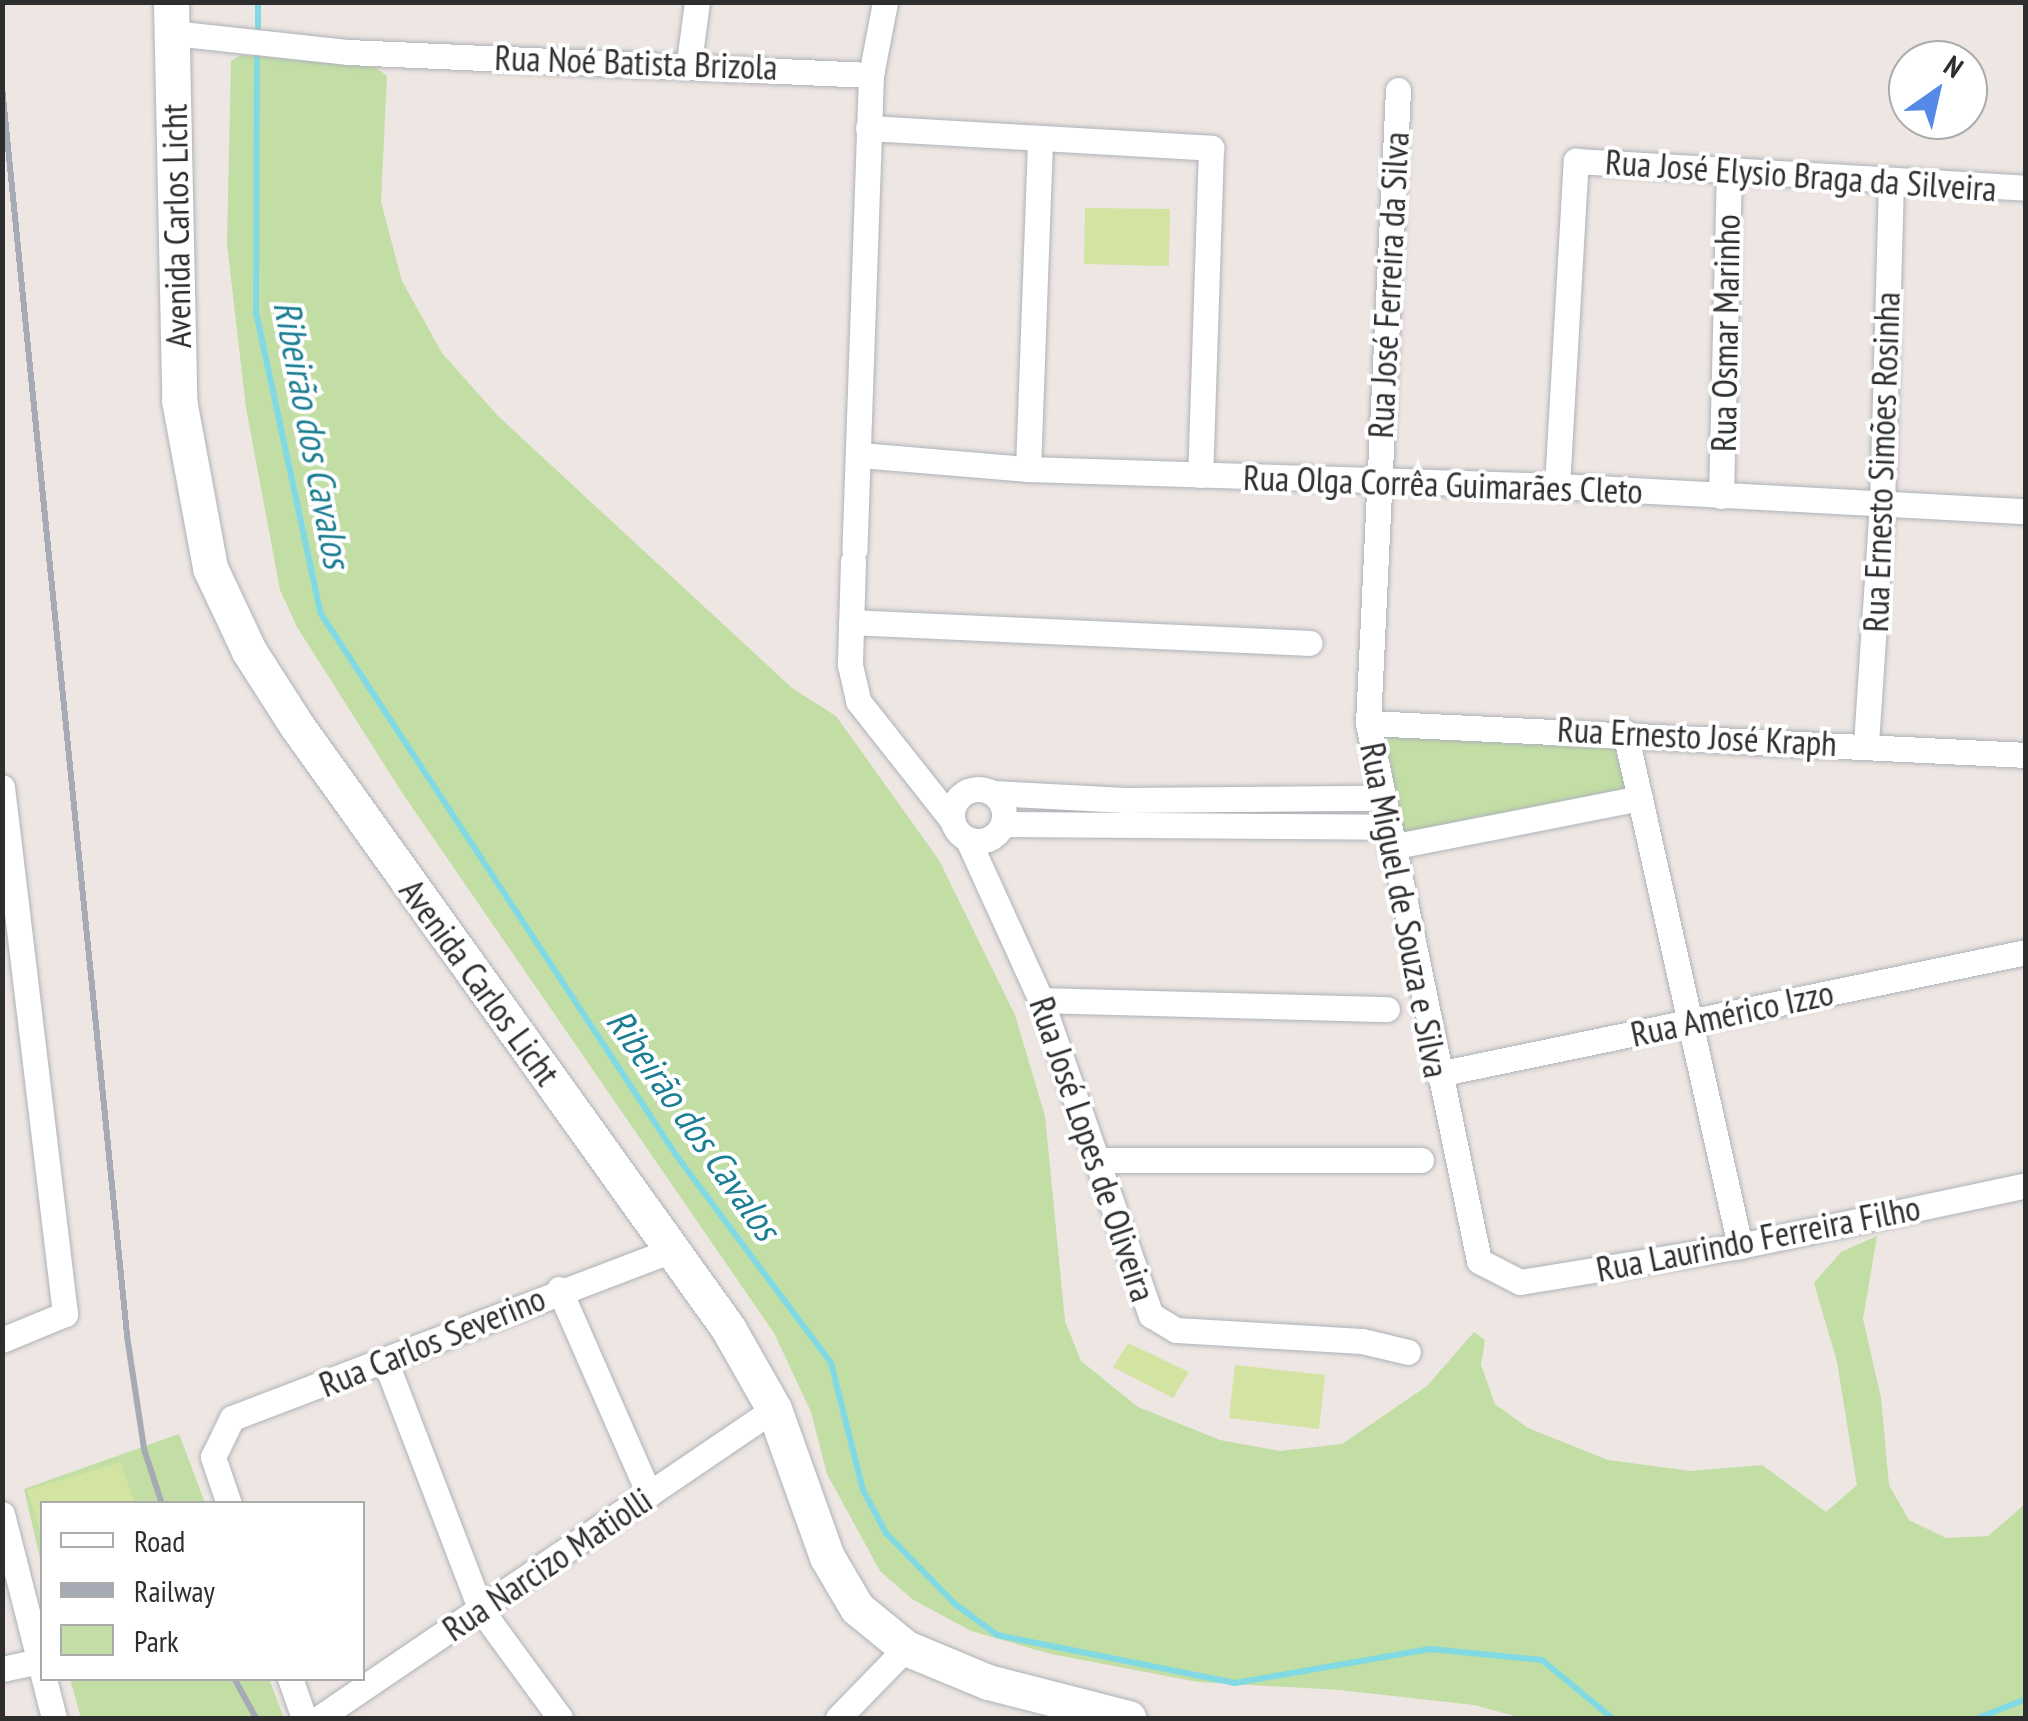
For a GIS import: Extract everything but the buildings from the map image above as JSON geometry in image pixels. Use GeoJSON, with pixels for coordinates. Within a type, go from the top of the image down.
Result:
{"type":"FeatureCollection","features":[{"type":"Feature","properties":{"kind":"main road","name":"Avenida Carlos Licht"},"geometry":{"type":"LineString","coordinates":[[172,18],[179,400],[210,568],[249,650],[296,726],[673,1250],[774,1409],[838,1582],[857,1608],[906,1648],[1053,1703],[1128,1718]]}},
{"type":"Feature","properties":{"kind":"street"},"geometry":{"type":"LineString","coordinates":[[690,62],[697,2]]}},
{"type":"Feature","properties":{"kind":"street"},"geometry":{"type":"LineString","coordinates":[[885,2],[871,74],[868,128],[860,456],[851,622],[858,701],[912,766],[975,823],[1389,837],[1640,798]]}},
{"type":"Feature","properties":{"kind":"street","name":"Rua Noé Batista Brizola"},"geometry":{"type":"LineString","coordinates":[[172,18],[224,41],[348,52],[690,62],[871,74]]}},
{"type":"Feature","properties":{"kind":"street","name":"Rua José Ferreira da Silva"},"geometry":{"type":"LineString","coordinates":[[1378,479],[1398,90]]}},
{"type":"Feature","properties":{"kind":"street"},"geometry":{"type":"LineString","coordinates":[[868,128],[1211,148],[1200,474]]}},
{"type":"Feature","properties":{"kind":"street"},"geometry":{"type":"LineString","coordinates":[[1028,469],[1040,138]]}},
{"type":"Feature","properties":{"kind":"street","name":"Rua José Elysio Braga da Silveira"},"geometry":{"type":"LineString","coordinates":[[1557,486],[1576,161],[2026,188]]}},
{"type":"Feature","properties":{"kind":"street","name":"Rua Osmar Marinho"},"geometry":{"type":"LineString","coordinates":[[1721,496],[1729,170]]}},
{"type":"Feature","properties":{"kind":"street","name":"Rua Ernesto Simões Rosinha"},"geometry":{"type":"LineString","coordinates":[[1866,744],[1882,504],[1891,180]]}},
{"type":"Feature","properties":{"kind":"street","name":"Rua Olga Corrêa Guimarães Cleto"},"geometry":{"type":"LineString","coordinates":[[860,456],[1028,469],[1557,486],[2026,511]]}},
{"type":"Feature","properties":{"kind":"street","name":"Rua Miguel de Souza e Silva"},"geometry":{"type":"LineString","coordinates":[[1378,479],[1368,723],[1380,798],[1479,1260],[1492,1271]]}},
{"type":"Feature","properties":{"kind":"street"},"geometry":{"type":"LineString","coordinates":[[851,622],[1310,643]]}},
{"type":"Feature","properties":{"kind":"street","name":"Rua Ernesto José Kraph"},"geometry":{"type":"LineString","coordinates":[[1368,723],[1625,732],[2026,755]]}},
{"type":"Feature","properties":{"kind":"street"},"geometry":{"type":"LineString","coordinates":[[1625,732],[1740,1246]]}},
{"type":"Feature","properties":{"kind":"street"},"geometry":{"type":"LineString","coordinates":[[2,787],[65,1314],[2,1340]]}},
{"type":"Feature","properties":{"kind":"street","name":"Rua José Lopes de Oliveira"},"geometry":{"type":"LineString","coordinates":[[1380,798],[1125,800],[993,793],[1004,807],[975,823],[1151,1315],[1163,1325],[1362,1341],[1408,1352]]}},
{"type":"Feature","properties":{"kind":"street","name":"Rua Américo Izzo"},"geometry":{"type":"LineString","coordinates":[[1438,1074],[2026,952]]}},
{"type":"Feature","properties":{"kind":"street"},"geometry":{"type":"LineString","coordinates":[[1041,1000],[1387,1009]]}},
{"type":"Feature","properties":{"kind":"street"},"geometry":{"type":"LineString","coordinates":[[1097,1160],[1420,1160]]}},
{"type":"Feature","properties":{"kind":"street","name":"Rua Laurindo Ferreira Filho"},"geometry":{"type":"LineString","coordinates":[[1492,1271],[1520,1282],[1740,1246],[2026,1185]]}},
{"type":"Feature","properties":{"kind":"street","name":"Rua Carlos Severino"},"geometry":{"type":"LineString","coordinates":[[228,1501],[213,1457],[232,1418],[386,1362],[559,1289],[673,1250]]}},
{"type":"Feature","properties":{"kind":"street"},"geometry":{"type":"LineString","coordinates":[[559,1289],[650,1494]]}},
{"type":"Feature","properties":{"kind":"street"},"geometry":{"type":"LineString","coordinates":[[386,1362],[480,1610],[560,1718]]}},
{"type":"Feature","properties":{"kind":"street","name":"Rua Narcizo Matiolli"},"geometry":{"type":"LineString","coordinates":[[319,1718],[774,1409]]}},
{"type":"Feature","properties":{"kind":"street"},"geometry":{"type":"LineString","coordinates":[[2,1514],[40,1674]]}},
{"type":"Feature","properties":{"kind":"street"},"geometry":{"type":"LineString","coordinates":[[838,1718],[906,1648]]}},
{"type":"Feature","properties":{"kind":"street"},"geometry":{"type":"LineString","coordinates":[[2,1669],[36,1662]]}},
{"type":"Feature","properties":{"kind":"street"},"geometry":{"type":"LineString","coordinates":[[42,1681],[54,1718]]}},
{"type":"Feature","properties":{"kind":"street"},"geometry":{"type":"LineString","coordinates":[[291,1681],[304,1718]]}},
{"type":"Feature","properties":{"kind":"green space"},"geometry":{"type":"Polygon","coordinates":[[[241,55],[375,67],[387,76],[381,202],[402,281],[442,353],[497,415],[792,688],[836,716],[939,860],[1015,1015],[1045,1116],[1065,1321],[1081,1361],[1138,1407],[1220,1440],[1280,1451],[1342,1444],[1427,1386],[1474,1332],[1485,1340],[1481,1365],[1495,1404],[1528,1428],[1608,1460],[1691,1471],[1762,1465],[1826,1512],[1857,1485],[1837,1362],[1814,1283],[1841,1252],[1877,1236],[1863,1319],[1881,1398],[1889,1485],[1909,1520],[1946,1538],[1988,1536],[2025,1504],[2025,1718],[1522,1718],[1474,1705],[1340,1690],[1198,1682],[1051,1654],[971,1631],[912,1599],[880,1571],[827,1474],[811,1412],[774,1333],[403,794],[297,627],[280,590],[246,408],[227,244],[231,61],[241,55]]]}},
{"type":"Feature","properties":{"kind":"green space"},"geometry":{"type":"Polygon","coordinates":[[[1085,208],[1170,209],[1169,266],[1084,264],[1085,208]]]}},
{"type":"Feature","properties":{"kind":"green space"},"geometry":{"type":"Polygon","coordinates":[[[1368,723],[1625,732],[1640,798],[1391,847],[1368,723]]]}},
{"type":"Feature","properties":{"kind":"green space"},"geometry":{"type":"Polygon","coordinates":[[[1128,1343],[1189,1372],[1173,1398],[1113,1367],[1128,1343]]]}},
{"type":"Feature","properties":{"kind":"green space"},"geometry":{"type":"Polygon","coordinates":[[[1235,1365],[1325,1375],[1319,1429],[1229,1418],[1235,1365]]]}},
{"type":"Feature","properties":{"kind":"green space"},"geometry":{"type":"Polygon","coordinates":[[[179,1434],[204,1501],[40,1501],[40,1558],[24,1489],[179,1434]]]}},
{"type":"Feature","properties":{"kind":"green space"},"geometry":{"type":"Polygon","coordinates":[[[121,1462],[134,1501],[40,1501],[40,1530],[27,1490],[121,1462]]]}},
{"type":"Feature","properties":{"kind":"green space"},"geometry":{"type":"Polygon","coordinates":[[[71,1681],[270,1681],[284,1718],[81,1718],[71,1681]]]}},
{"type":"Feature","properties":{"kind":"waterway","name":"Ribeirão dos Cavalos"},"geometry":{"type":"LineString","coordinates":[[258,2],[258,37]]}},
{"type":"Feature","properties":{"kind":"waterway","name":"Ribeirão dos Cavalos"},"geometry":{"type":"LineString","coordinates":[[257,49],[256,312],[321,614],[676,1155],[831,1363],[863,1490],[886,1533],[955,1604],[997,1635],[1235,1683],[1430,1649],[1542,1660],[1612,1718]]}},
{"type":"Feature","properties":{"kind":"waterway","name":"Ribeirão dos Cavalos"},"geometry":{"type":"LineString","coordinates":[[1978,1718],[2026,1699]]}},
{"type":"Feature","properties":{"kind":"railway"},"geometry":{"type":"LineString","coordinates":[[2,87],[127,1336],[144,1449],[161,1501]]}},
{"type":"Feature","properties":{"kind":"railway"},"geometry":{"type":"LineString","coordinates":[[236,1681],[256,1718]]}}]}
